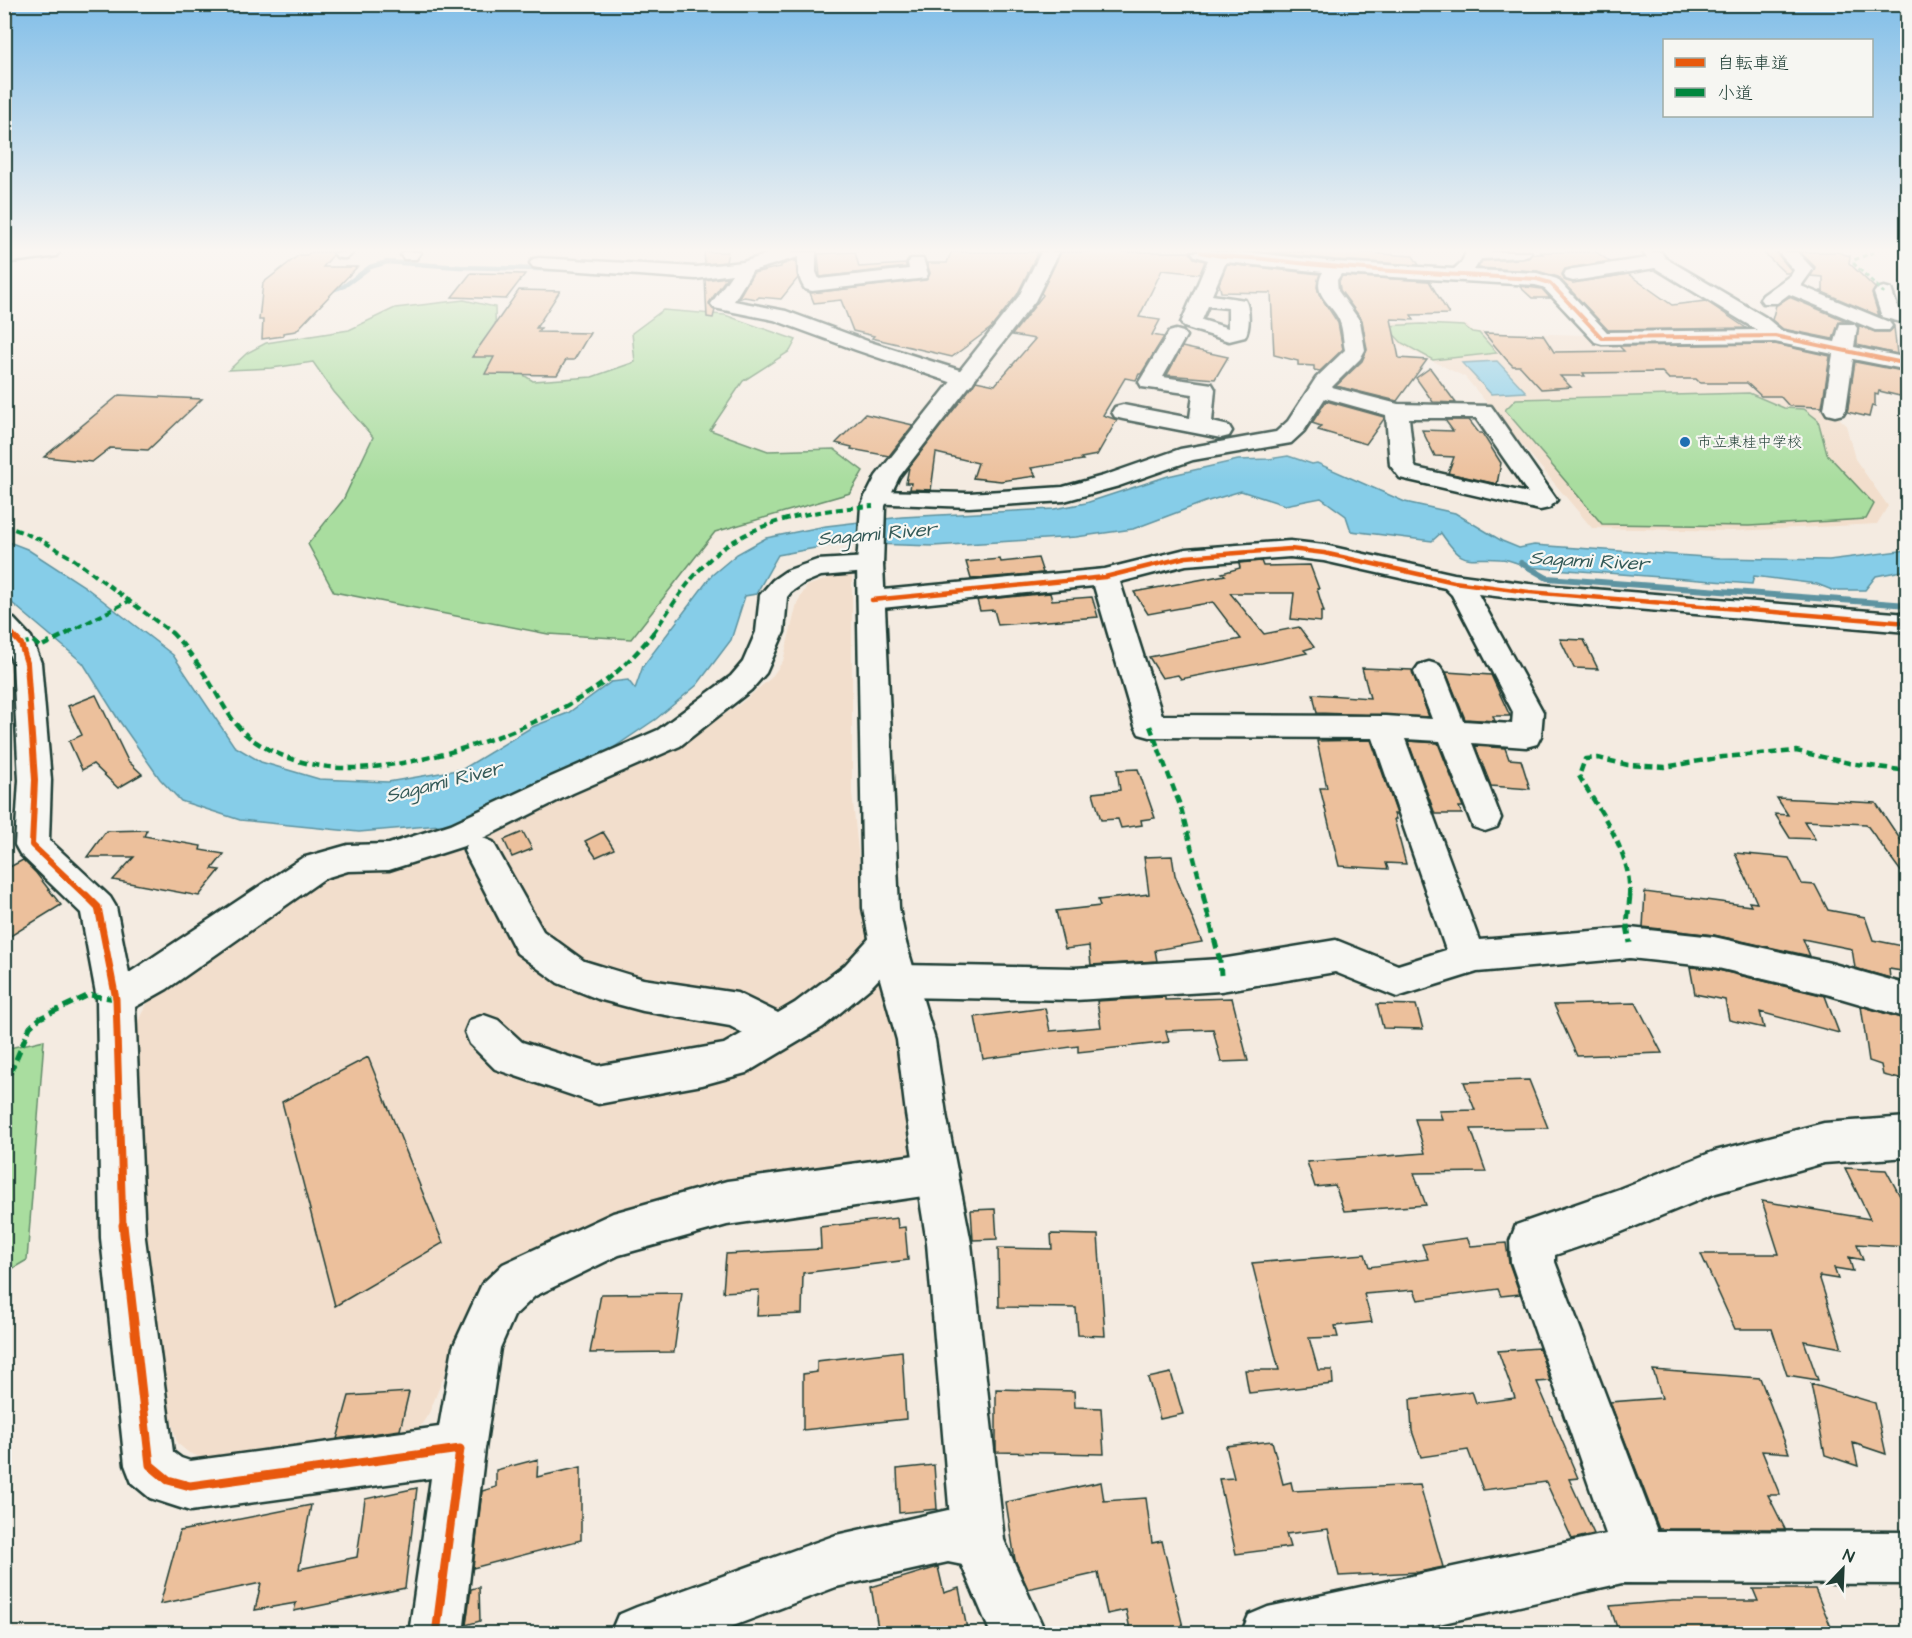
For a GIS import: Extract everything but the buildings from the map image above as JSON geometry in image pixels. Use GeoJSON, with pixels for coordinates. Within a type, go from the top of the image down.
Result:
{"type":"FeatureCollection","features":[{"type":"Feature","properties":{"kind":"main road"},"geometry":{"type":"LineString","coordinates":[[815,328],[964,380]]}},
{"type":"Feature","properties":{"kind":"main road"},"geometry":{"type":"LineString","coordinates":[[1004,328],[888,476],[874,504],[871,575],[876,811],[881,908],[888,943],[916,1040],[926,1114],[950,1243],[978,1542],[1018,1634]]}},
{"type":"Feature","properties":{"kind":"main road"},"geometry":{"type":"LineString","coordinates":[[874,504],[1064,494],[1188,454],[1235,444],[1283,438],[1296,426],[1320,390],[1355,350],[1351,328]]}},
{"type":"Feature","properties":{"kind":"main road"},"geometry":{"type":"LineString","coordinates":[[1593,328],[1602,338],[1775,336],[1908,364]]}},
{"type":"Feature","properties":{"kind":"main road"},"geometry":{"type":"LineString","coordinates":[[1766,328],[1775,336]]}},
{"type":"Feature","properties":{"kind":"main road"},"geometry":{"type":"LineString","coordinates":[[1835,410],[1847,328]]}},
{"type":"Feature","properties":{"kind":"main road"},"geometry":{"type":"LineString","coordinates":[[1176,336],[1150,382],[1204,389],[1200,427]]}},
{"type":"Feature","properties":{"kind":"main road"},"geometry":{"type":"LineString","coordinates":[[1320,390],[1397,411],[1484,411],[1545,500],[1540,503],[1408,473],[1402,465],[1397,411]]}},
{"type":"Feature","properties":{"kind":"main road"},"geometry":{"type":"LineString","coordinates":[[1123,412],[1234,436],[1235,444]]}},
{"type":"Feature","properties":{"kind":"main road"},"geometry":{"type":"LineString","coordinates":[[116,999],[154,978],[314,868],[348,858],[389,857],[462,834],[561,785],[669,738],[706,711],[756,666],[770,632],[774,595],[795,577],[817,568],[871,575],[1105,577],[1186,557],[1290,549],[1324,553],[1454,582],[1529,592],[1908,623]]}},
{"type":"Feature","properties":{"kind":"main road"},"geometry":{"type":"LineString","coordinates":[[1105,577],[1150,726],[1385,727],[1526,736],[1528,712],[1463,591],[1454,582]]}},
{"type":"Feature","properties":{"kind":"main road"},"geometry":{"type":"LineString","coordinates":[[4,625],[21,644],[27,663],[35,780],[32,845],[98,907],[116,999],[123,1238],[150,1465],[168,1480],[190,1486],[460,1449]]}},
{"type":"Feature","properties":{"kind":"main road"},"geometry":{"type":"LineString","coordinates":[[1429,672],[1485,818]]}},
{"type":"Feature","properties":{"kind":"main road"},"geometry":{"type":"LineString","coordinates":[[1385,727],[1468,959]]}},
{"type":"Feature","properties":{"kind":"main road"},"geometry":{"type":"LineString","coordinates":[[481,851],[530,942],[571,972],[598,983],[642,994],[737,1010],[779,1033]]}},
{"type":"Feature","properties":{"kind":"main road"},"geometry":{"type":"LineString","coordinates":[[484,1032],[509,1056],[598,1085],[702,1067],[732,1060],[809,1015],[858,976],[888,943]]}},
{"type":"Feature","properties":{"kind":"main road"},"geometry":{"type":"LineString","coordinates":[[900,981],[1086,984],[1221,975],[1336,956],[1397,981],[1477,956],[1630,943],[1714,952],[1830,979],[1908,1002]]}},
{"type":"Feature","properties":{"kind":"main road"},"geometry":{"type":"LineString","coordinates":[[1622,1557],[1633,1536],[1533,1262],[1532,1241],[1619,1212],[1715,1172],[1824,1143],[1908,1137]]}},
{"type":"Feature","properties":{"kind":"main road"},"geometry":{"type":"LineString","coordinates":[[436,1634],[460,1449],[477,1347],[498,1300],[519,1280],[613,1236],[727,1203],[937,1173]]}},
{"type":"Feature","properties":{"kind":"main road"},"geometry":{"type":"LineString","coordinates":[[637,1634],[836,1561],[948,1536],[978,1542]]}},
{"type":"Feature","properties":{"kind":"main road"},"geometry":{"type":"LineString","coordinates":[[1287,1632],[1622,1557],[1907,1564]]}},
{"type":"Feature","properties":{"kind":"shaded area","name":"市立東桂中学校"},"geometry":{"type":"Polygon","coordinates":[[[1382,328],[1470,328],[1480,332],[1585,335],[1598,341],[1775,339],[1831,390],[1828,406],[1846,425],[1855,459],[1888,506],[1877,524],[1733,531],[1592,528],[1465,377],[1398,344],[1382,328]]]}},
{"type":"Feature","properties":{"kind":"shaded area"},"geometry":{"type":"Polygon","coordinates":[[[838,575],[852,575],[852,793],[866,927],[880,960],[923,1144],[911,1159],[615,1224],[543,1244],[503,1270],[449,1364],[429,1413],[416,1433],[211,1461],[189,1453],[177,1443],[165,1393],[144,1215],[129,1038],[154,990],[319,874],[664,755],[740,704],[771,678],[783,661],[797,603],[807,586],[838,575]]]}},
{"type":"Feature","properties":{"kind":"green space"},"geometry":{"type":"Polygon","coordinates":[[[495,328],[496,358],[533,381],[592,377],[635,362],[632,333],[638,328],[763,328],[796,340],[790,351],[743,381],[710,430],[768,451],[834,449],[863,471],[850,493],[715,532],[631,639],[548,634],[334,592],[308,544],[343,500],[373,437],[334,392],[313,362],[272,368],[229,370],[247,353],[266,343],[349,330],[495,328]]]}},
{"type":"Feature","properties":{"kind":"green space"},"geometry":{"type":"Polygon","coordinates":[[[1388,328],[1467,328],[1479,333],[1497,353],[1433,360],[1402,343],[1388,328]]]}},
{"type":"Feature","properties":{"kind":"green space"},"geometry":{"type":"Polygon","coordinates":[[[1749,393],[1784,408],[1804,409],[1818,420],[1827,454],[1874,504],[1866,519],[1749,526],[1602,524],[1505,410],[1516,399],[1749,393]]]}},
{"type":"Feature","properties":{"kind":"green space"},"geometry":{"type":"Polygon","coordinates":[[[44,1040],[27,1260],[5,1273],[5,1049],[44,1040]]]}},
{"type":"Feature","properties":{"kind":"water"},"geometry":{"type":"Polygon","coordinates":[[[1497,361],[1526,392],[1491,394],[1462,363],[1497,361]]]}},
{"type":"Feature","properties":{"kind":"water","name":"Sagami River"},"geometry":{"type":"Polygon","coordinates":[[[1288,456],[1312,464],[1317,463],[1405,502],[1455,513],[1502,541],[1519,548],[1534,545],[1720,558],[1829,560],[1907,550],[1908,570],[1876,576],[1865,590],[1832,590],[1817,584],[1754,576],[1752,584],[1528,567],[1503,559],[1473,559],[1461,556],[1441,533],[1432,541],[1351,531],[1346,516],[1321,498],[1285,505],[1241,491],[1133,529],[1076,537],[933,546],[842,543],[778,555],[756,594],[745,596],[731,640],[697,685],[656,719],[607,752],[543,781],[463,823],[359,832],[240,820],[181,801],[160,779],[118,719],[83,663],[5,597],[4,540],[27,549],[84,586],[173,655],[234,746],[261,762],[319,779],[388,782],[463,769],[532,727],[568,713],[611,682],[628,680],[635,689],[643,666],[712,575],[737,554],[766,538],[826,526],[902,517],[1054,509],[1086,503],[1168,476],[1238,460],[1288,456]]]}},
{"type":"Feature","properties":{"kind":"waterway","name":"Sagami River"},"geometry":{"type":"LineString","coordinates":[[1521,563],[1547,578],[1908,605]]}},
{"type":"Feature","properties":{"kind":"marked path"},"geometry":{"type":"LineString","coordinates":[[4,525],[39,539],[72,558],[166,627],[207,678],[233,722],[254,741],[282,755],[312,764],[347,768],[388,765],[433,756],[525,725],[567,705],[602,683],[642,648],[697,573],[723,548],[757,529],[776,522],[814,513],[873,506]]}},
{"type":"Feature","properties":{"kind":"marked path"},"geometry":{"type":"LineString","coordinates":[[21,644],[33,641],[40,647],[131,600]]}},
{"type":"Feature","properties":{"kind":"marked path"},"geometry":{"type":"LineString","coordinates":[[1150,726],[1181,808],[1220,961],[1221,975]]}},
{"type":"Feature","properties":{"kind":"marked path"},"geometry":{"type":"LineString","coordinates":[[1630,943],[1627,925],[1631,880],[1617,842],[1579,776],[1585,759],[1598,758],[1628,765],[1665,767],[1723,757],[1796,751],[1849,763],[1908,771]]}},
{"type":"Feature","properties":{"kind":"marked path"},"geometry":{"type":"LineString","coordinates":[[4,1087],[30,1027],[40,1018],[89,995],[116,999]]}},
{"type":"Feature","properties":{"kind":"cycle path"},"geometry":{"type":"LineString","coordinates":[[1593,328],[1602,338],[1775,336],[1908,364]]}},
{"type":"Feature","properties":{"kind":"cycle path"},"geometry":{"type":"LineString","coordinates":[[872,600],[1105,577],[1186,557],[1290,549],[1324,553],[1454,582],[1529,592],[1908,623]]}},
{"type":"Feature","properties":{"kind":"cycle path"},"geometry":{"type":"LineString","coordinates":[[4,625],[21,644],[27,663],[35,780],[32,845],[98,907],[116,999],[123,1238],[150,1465],[168,1480],[190,1486],[460,1449],[436,1634]]}},
{"type":"Feature","properties":{"kind":"place","name":"市立東桂中学校"},"geometry":{"type":"Point","coordinates":[1685,442]}}]}
